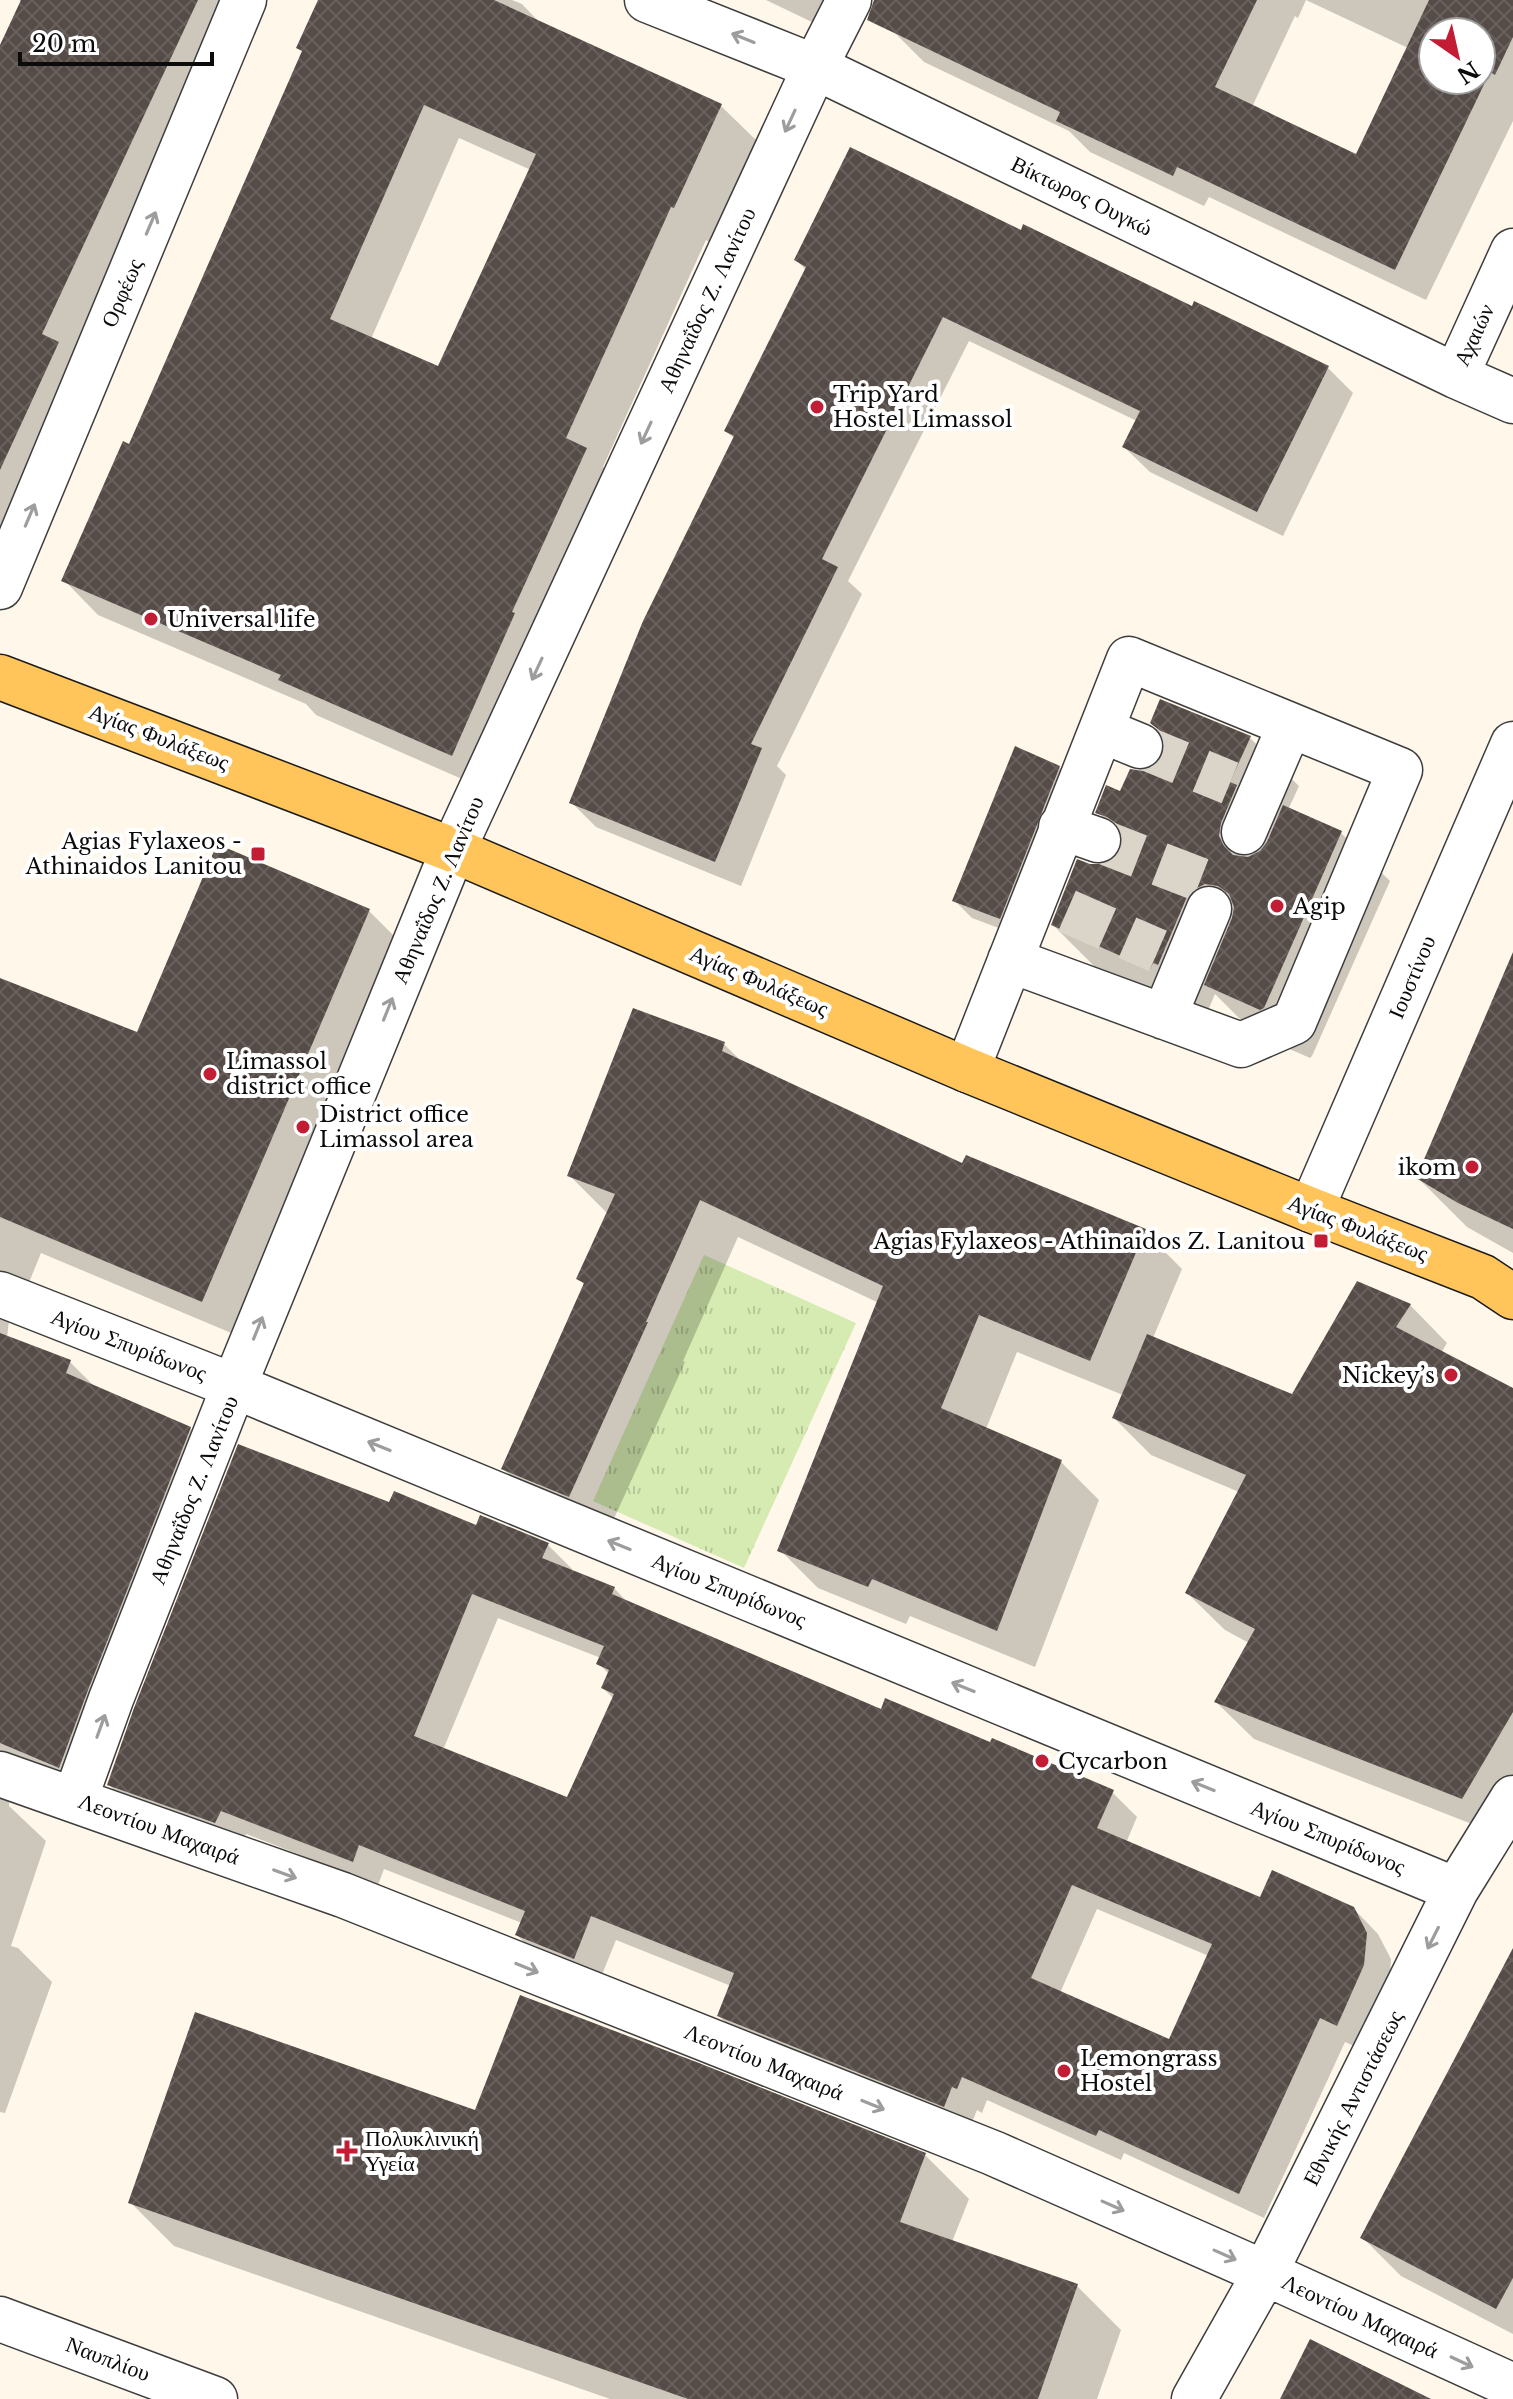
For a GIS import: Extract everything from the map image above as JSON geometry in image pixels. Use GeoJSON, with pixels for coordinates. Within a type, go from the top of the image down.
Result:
{"type":"FeatureCollection","features":[{"type":"Feature","properties":{"kind":"main road","name":"Αγίας Φυλάξεως"},"geometry":{"type":"LineString","coordinates":[[0,677],[453,850],[967,1070],[1483,1277],[1513,1297]]}},
{"type":"Feature","properties":{"kind":"street","name":"Ορφέως"},"geometry":{"type":"LineString","coordinates":[[0,587],[244,0]]}},
{"type":"Feature","properties":{"kind":"street","name":"Βίκτωρος Ουγκώ"},"geometry":{"type":"LineString","coordinates":[[647,0],[815,67],[1513,401]]}},
{"type":"Feature","properties":{"kind":"street","name":"Αθηναΐδος Ζ. Λανίτου"},"geometry":{"type":"LineString","coordinates":[[75,1799],[234,1386],[453,850],[815,67],[849,0]]}},
{"type":"Feature","properties":{"kind":"street","name":"Αχαιών"},"geometry":{"type":"LineString","coordinates":[[1456,376],[1513,251]]}},
{"type":"Feature","properties":{"kind":"street"},"geometry":{"type":"LineString","coordinates":[[967,1070],[1010,960],[1051,903],[1120,738],[1129,659],[1400,770],[1294,1022],[1241,1045],[1010,960]]}},
{"type":"Feature","properties":{"kind":"street"},"geometry":{"type":"LineString","coordinates":[[1244,804],[1290,725]]}},
{"type":"Feature","properties":{"kind":"street","name":"Ιουστίνου"},"geometry":{"type":"LineString","coordinates":[[1311,1210],[1513,744]]}},
{"type":"Feature","properties":{"kind":"street"},"geometry":{"type":"LineString","coordinates":[[1164,1017],[1172,957],[1209,909]]}},
{"type":"Feature","properties":{"kind":"street","name":"Αγίου Σπυρίδωνος"},"geometry":{"type":"LineString","coordinates":[[0,1294],[234,1386],[1456,1890]]}},
{"type":"Feature","properties":{"kind":"street","name":"Λεοντίου Μαχαιρά"},"geometry":{"type":"LineString","coordinates":[[0,1774],[343,1895],[949,2135],[1265,2273],[1513,2386]]}},
{"type":"Feature","properties":{"kind":"street","name":"Εθνικής Αντιστάσεως"},"geometry":{"type":"LineString","coordinates":[[1194,2399],[1265,2273],[1456,1890],[1513,1798]]}},
{"type":"Feature","properties":{"kind":"street","name":"Ναυπλίου"},"geometry":{"type":"LineString","coordinates":[[0,2319],[215,2399]]}},
{"type":"Feature","properties":{"kind":"green space"},"geometry":{"type":"Polygon","coordinates":[[[704,1255],[856,1323],[744,1568],[593,1501],[704,1255]]]}},
{"type":"Feature","properties":{"kind":"building"},"geometry":{"type":"Polygon","coordinates":[[[21,0],[198,0],[42,334],[59,342],[0,470],[0,45],[21,0]]]}},
{"type":"Feature","properties":{"kind":"building"},"geometry":{"type":"Polygon","coordinates":[[[318,0],[494,0],[722,104],[674,208],[671,207],[566,438],[587,448],[512,612],[515,613],[452,756],[278,680],[281,675],[61,581],[123,441],[129,444],[302,51],[296,48],[318,0]],[[424,105],[330,319],[438,366],[536,154],[424,105]]]}},
{"type":"Feature","properties":{"kind":"building"},"geometry":{"type":"Polygon","coordinates":[[[874,0],[1257,0],[1215,87],[1356,154],[1417,25],[1417,96],[1478,96],[1395,270],[1177,167],[1173,176],[1056,121],[1060,112],[867,20],[874,0]]]}},
{"type":"Feature","properties":{"kind":"building"},"geometry":{"type":"Polygon","coordinates":[[[1429,0],[1513,0],[1513,37],[1497,71],[1497,16],[1421,16],[1429,0]]]}},
{"type":"Feature","properties":{"kind":"building"},"geometry":{"type":"Polygon","coordinates":[[[850,147],[1021,230],[1023,224],[1192,306],[1194,301],[1329,366],[1257,512],[1122,447],[1140,411],[943,317],[822,559],[838,567],[751,744],[762,748],[715,862],[569,803],[643,621],[734,436],[724,431],[806,267],[794,260],[850,147]]]}},
{"type":"Feature","properties":{"kind":"building"},"geometry":{"type":"Polygon","coordinates":[[[1160,699],[1251,736],[1230,782],[1237,785],[1221,823],[1219,836],[1233,855],[1248,857],[1260,851],[1283,805],[1342,831],[1264,1008],[1260,1010],[1204,985],[1234,907],[1229,894],[1218,886],[1205,884],[1193,890],[1186,899],[1158,965],[1153,963],[1150,969],[1051,925],[1077,859],[1090,864],[1103,864],[1114,859],[1121,849],[1123,836],[1117,824],[1095,813],[1106,785],[1120,791],[1130,769],[1144,771],[1155,766],[1163,756],[1165,742],[1159,730],[1150,723],[1160,699]]]}},
{"type":"Feature","properties":{"kind":"building"},"geometry":{"type":"Polygon","coordinates":[[[1015,746],[1060,766],[1000,919],[952,901],[1015,746]]]}},
{"type":"Feature","properties":{"kind":"building","name":"Limassol district office"},"geometry":{"type":"Polygon","coordinates":[[[217,844],[370,909],[202,1302],[0,1217],[0,978],[137,1032],[217,844]]]}},
{"type":"Feature","properties":{"kind":"building"},"geometry":{"type":"Polygon","coordinates":[[[1513,952],[1513,1229],[1458,1203],[1416,1178],[1513,952]]]}},
{"type":"Feature","properties":{"kind":"building"},"geometry":{"type":"Polygon","coordinates":[[[633,1008],[725,1042],[722,1051],[962,1163],[966,1155],[1146,1229],[1090,1361],[979,1315],[941,1408],[1062,1460],[997,1631],[872,1579],[868,1587],[777,1551],[883,1286],[700,1200],[569,1497],[501,1469],[584,1283],[576,1279],[615,1194],[567,1176],[633,1008]]]}},
{"type":"Feature","properties":{"kind":"building"},"geometry":{"type":"Polygon","coordinates":[[[1357,1281],[1411,1304],[1396,1327],[1513,1388],[1513,1712],[1462,1799],[1214,1702],[1255,1629],[1185,1593],[1246,1475],[1112,1418],[1147,1334],[1292,1394],[1357,1281]]]}},
{"type":"Feature","properties":{"kind":"building"},"geometry":{"type":"Polygon","coordinates":[[[0,1333],[71,1360],[66,1373],[191,1427],[59,1768],[0,1743],[0,1333]]]}},
{"type":"Feature","properties":{"kind":"building"},"geometry":{"type":"Polygon","coordinates":[[[238,1444],[389,1502],[394,1491],[476,1525],[480,1515],[549,1543],[542,1558],[615,1587],[612,1594],[881,1709],[885,1698],[990,1742],[992,1738],[1114,1790],[1097,1828],[1260,1897],[1272,1870],[1354,1907],[1367,1933],[1364,1965],[1337,2026],[1320,2018],[1239,2194],[1099,2130],[1096,2136],[962,2077],[957,2089],[952,2087],[944,2107],[717,2016],[734,1973],[591,1916],[574,1959],[515,1935],[525,1911],[359,1845],[353,1862],[221,1811],[215,1823],[107,1785],[134,1708],[238,1444]],[[472,1594],[414,1736],[567,1797],[614,1694],[601,1688],[609,1670],[596,1664],[604,1646],[472,1594]],[[1072,1885],[1031,1978],[1169,2039],[1212,1944],[1072,1885]]]}},
{"type":"Feature","properties":{"kind":"building"},"geometry":{"type":"Polygon","coordinates":[[[1513,1948],[1513,2278],[1496,2309],[1360,2238],[1513,1948]]]}},
{"type":"Feature","properties":{"kind":"building"},"geometry":{"type":"Polygon","coordinates":[[[520,1995],[926,2153],[900,2222],[1078,2284],[1038,2399],[688,2399],[128,2203],[195,2012],[475,2110],[520,1995]]]}},
{"type":"Feature","properties":{"kind":"building"},"geometry":{"type":"Polygon","coordinates":[[[1310,2339],[1431,2399],[1280,2399],[1310,2339]]]}},
{"type":"Feature","properties":{"kind":"tunnel"},"geometry":{"type":"LineString","coordinates":[[1140,746],[1230,783]]}},
{"type":"Feature","properties":{"kind":"tunnel"},"geometry":{"type":"LineString","coordinates":[[1098,840],[1219,887]]}},
{"type":"Feature","properties":{"kind":"tunnel"},"geometry":{"type":"LineString","coordinates":[[1067,911],[1158,951]]}},
{"type":"Feature","properties":{"kind":"place","name":"Trip Yard Hostel Limassol"},"geometry":{"type":"Point","coordinates":[817,407]}},
{"type":"Feature","properties":{"kind":"place","name":"Universal life"},"geometry":{"type":"Point","coordinates":[151,619]}},
{"type":"Feature","properties":{"kind":"place","name":"Agias Fylaxeos - Athinaidos Lanitou"},"geometry":{"type":"Point","coordinates":[258,854]}},
{"type":"Feature","properties":{"kind":"place","name":"Agip"},"geometry":{"type":"Point","coordinates":[1277,906]}},
{"type":"Feature","properties":{"kind":"place","name":"Limassol district office"},"geometry":{"type":"Point","coordinates":[210,1074]}},
{"type":"Feature","properties":{"kind":"place","name":"District office Limassol area"},"geometry":{"type":"Point","coordinates":[303,1127]}},
{"type":"Feature","properties":{"kind":"place","name":"ikom"},"geometry":{"type":"Point","coordinates":[1472,1167]}},
{"type":"Feature","properties":{"kind":"place","name":"Agias Fylaxeos - Athinaidos Z. Lanitou"},"geometry":{"type":"Point","coordinates":[1321,1241]}},
{"type":"Feature","properties":{"kind":"place","name":"Nickey’s"},"geometry":{"type":"Point","coordinates":[1451,1375]}},
{"type":"Feature","properties":{"kind":"place","name":"Cycarbon"},"geometry":{"type":"Point","coordinates":[1042,1761]}},
{"type":"Feature","properties":{"kind":"place","name":"Lemongrass Hostel"},"geometry":{"type":"Point","coordinates":[1064,2071]}},
{"type":"Feature","properties":{"kind":"place","name":"Πολυκλινική Υγεία"},"geometry":{"type":"Point","coordinates":[347,2151]}}]}
